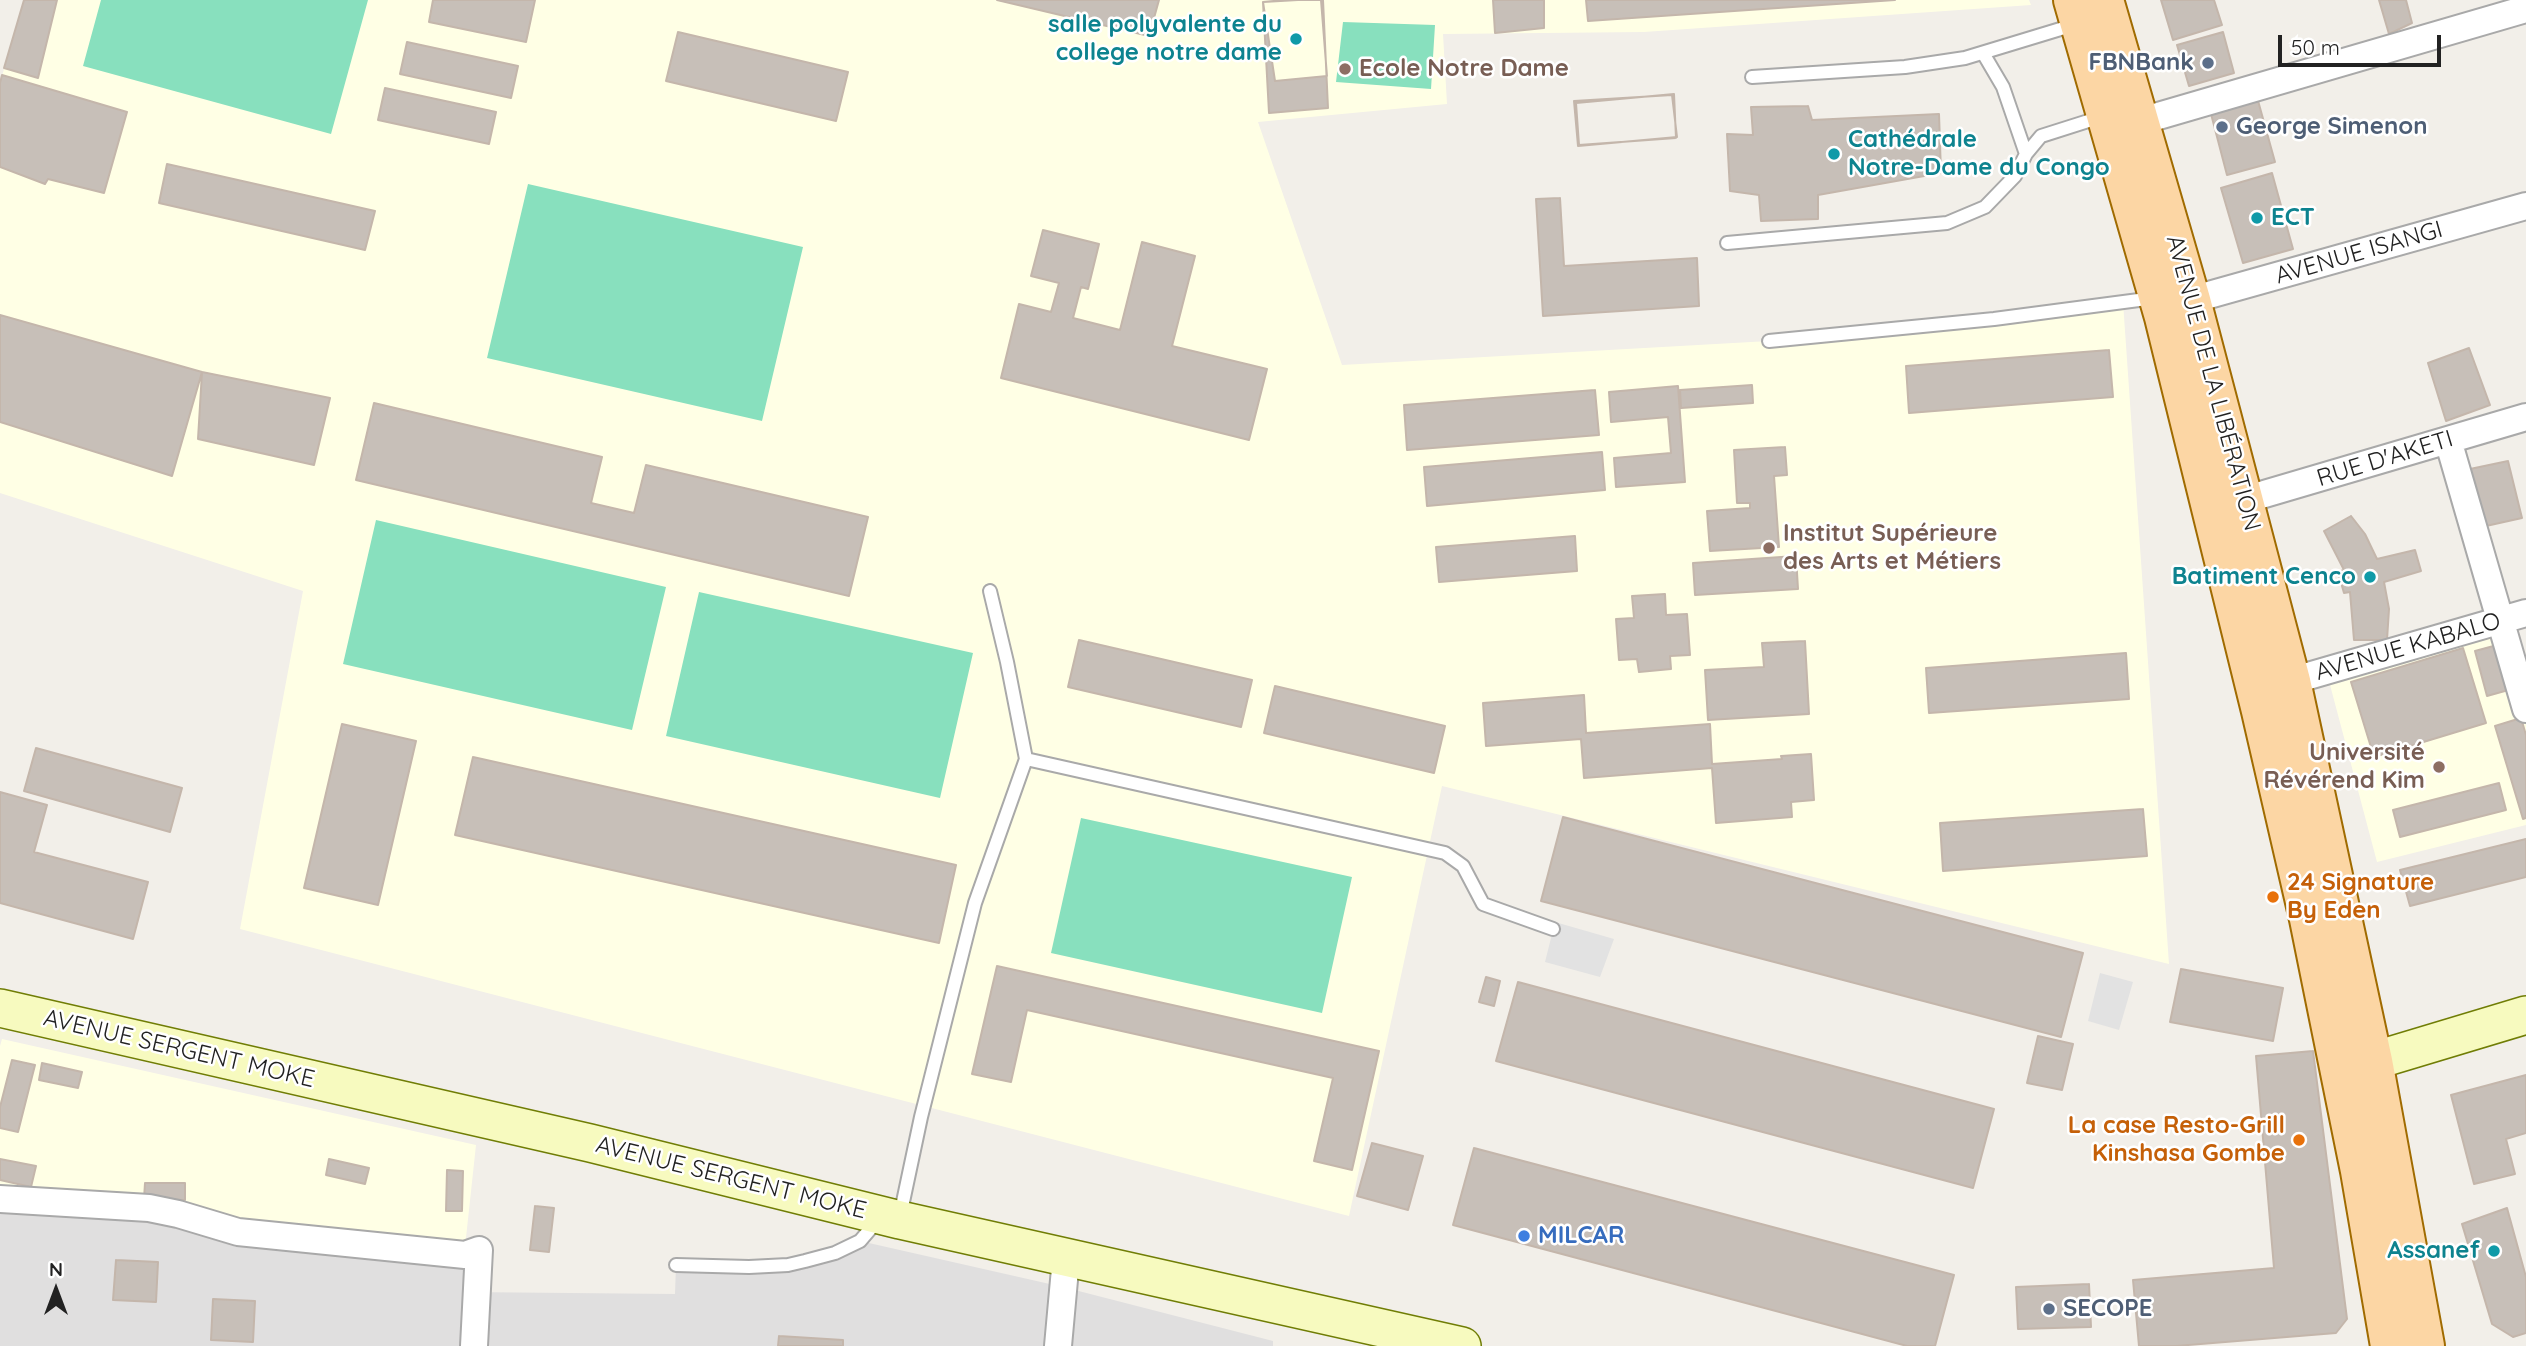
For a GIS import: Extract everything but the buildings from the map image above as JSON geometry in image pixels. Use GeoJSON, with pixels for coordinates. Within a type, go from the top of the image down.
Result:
{"type":"FeatureCollection","features":[{"type":"Feature","properties":{"kind":"main road","name":"AVENUE DE LA LIBÉRATION"},"geometry":{"type":"LineString","coordinates":[[2086,8],[2175,299],[2244,500],[2291,681],[2356,1064],[2425,1346]]}},
{"type":"Feature","properties":{"kind":"main road","name":"AVENUE DE LA LIBÉRATION"},"geometry":{"type":"LineString","coordinates":[[2175,299],[2261,710],[2309,919],[2356,1064],[2360,1171],[2390,1346]]}},
{"type":"Feature","properties":{"kind":"main road","name":"AVENUE SERGENT MOKE"},"geometry":{"type":"LineString","coordinates":[[0,1009],[590,1143],[887,1217],[1462,1346]]}},
{"type":"Feature","properties":{"kind":"main road"},"geometry":{"type":"LineString","coordinates":[[2356,1064],[2526,1015]]}},
{"type":"Feature","properties":{"kind":"street"},"geometry":{"type":"LineString","coordinates":[[2120,122],[2526,9]]}},
{"type":"Feature","properties":{"kind":"street","name":"AVENUE ISANGI"},"geometry":{"type":"LineString","coordinates":[[2175,299],[2526,206]]}},
{"type":"Feature","properties":{"kind":"street","name":"RUE D'AKETI"},"geometry":{"type":"LineString","coordinates":[[2244,500],[2526,417]]}},
{"type":"Feature","properties":{"kind":"street"},"geometry":{"type":"LineString","coordinates":[[2448,440],[2526,709]]}},
{"type":"Feature","properties":{"kind":"street","name":"AVENUE KABALO"},"geometry":{"type":"LineString","coordinates":[[2291,681],[2526,613]]}},
{"type":"Feature","properties":{"kind":"street"},"geometry":{"type":"LineString","coordinates":[[0,1199],[149,1208],[238,1232],[465,1255],[478,1250],[474,1346]]}},
{"type":"Feature","properties":{"kind":"street"},"geometry":{"type":"LineString","coordinates":[[1058,1346],[1066,1258]]}},
{"type":"Feature","properties":{"kind":"lane"},"geometry":{"type":"LineString","coordinates":[[1752,77],[1905,67],[1965,58],[2086,8]]}},
{"type":"Feature","properties":{"kind":"lane"},"geometry":{"type":"LineString","coordinates":[[1983,52],[2003,87],[2026,154]]}},
{"type":"Feature","properties":{"kind":"lane"},"geometry":{"type":"LineString","coordinates":[[1727,243],[1947,223],[1985,207],[2015,176],[2026,154],[2041,136],[2120,122]]}},
{"type":"Feature","properties":{"kind":"lane"},"geometry":{"type":"LineString","coordinates":[[1769,341],[2175,299]]}},
{"type":"Feature","properties":{"kind":"lane"},"geometry":{"type":"LineString","coordinates":[[676,1265],[788,1265],[835,1253],[860,1241],[872,1227],[887,1217],[921,1117],[975,902],[1026,759],[990,591]]}},
{"type":"Feature","properties":{"kind":"lane"},"geometry":{"type":"LineString","coordinates":[[1026,759],[1445,853],[1463,866],[1483,904],[1553,929]]}},
{"type":"Feature","properties":{"kind":"shaded area"},"geometry":{"type":"Polygon","coordinates":[[[24,0],[2029,0],[2031,5],[1644,32],[1443,34],[1447,104],[1258,122],[1342,365],[1769,341],[2123,302],[2169,964],[1442,786],[1349,1216],[240,929],[303,591],[0,493],[0,83],[24,0]]]}},
{"type":"Feature","properties":{"kind":"shaded area","name":"Université Révérend Kim"},"geometry":{"type":"Polygon","coordinates":[[[2502,630],[2526,709],[2526,825],[2377,862],[2329,681],[2502,630]]]}},
{"type":"Feature","properties":{"kind":"shaded area"},"geometry":{"type":"Polygon","coordinates":[[[1555,922],[1614,939],[1600,977],[1545,962],[1555,922]]]}},
{"type":"Feature","properties":{"kind":"shaded area"},"geometry":{"type":"Polygon","coordinates":[[[2100,973],[2133,982],[2119,1030],[2088,1021],[2100,973]]]}},
{"type":"Feature","properties":{"kind":"shaded area"},"geometry":{"type":"Polygon","coordinates":[[[2,1039],[476,1145],[465,1247],[0,1191],[2,1039]]]}},
{"type":"Feature","properties":{"kind":"shaded area"},"geometry":{"type":"Polygon","coordinates":[[[0,1199],[465,1255],[465,1292],[675,1294],[676,1265],[788,1265],[860,1241],[1063,1287],[1273,1341],[1273,1346],[0,1346],[0,1199]]]}},
{"type":"Feature","properties":{"kind":"green space"},"geometry":{"type":"Polygon","coordinates":[[[101,0],[368,0],[331,134],[83,66],[101,0]]]}},
{"type":"Feature","properties":{"kind":"green space"},"geometry":{"type":"Polygon","coordinates":[[[1343,22],[1435,25],[1431,89],[1336,82],[1343,22]]]}},
{"type":"Feature","properties":{"kind":"green space"},"geometry":{"type":"Polygon","coordinates":[[[528,184],[803,247],[762,421],[487,358],[528,184]]]}},
{"type":"Feature","properties":{"kind":"green space"},"geometry":{"type":"Polygon","coordinates":[[[376,520],[666,587],[632,730],[343,664],[376,520]]]}},
{"type":"Feature","properties":{"kind":"green space"},"geometry":{"type":"Polygon","coordinates":[[[699,592],[973,653],[940,798],[666,736],[699,592]]]}},
{"type":"Feature","properties":{"kind":"green space"},"geometry":{"type":"Polygon","coordinates":[[[1081,818],[1352,877],[1322,1013],[1051,953],[1081,818]]]}},
{"type":"Feature","properties":{"kind":"place","name":"salle polyvalente du college notre dame"},"geometry":{"type":"Point","coordinates":[1296,39]}},
{"type":"Feature","properties":{"kind":"place","name":"FBNBank"},"geometry":{"type":"Point","coordinates":[2208,63]}},
{"type":"Feature","properties":{"kind":"place","name":"Ecole Notre Dame"},"geometry":{"type":"Point","coordinates":[1345,69]}},
{"type":"Feature","properties":{"kind":"place","name":"George Simenon"},"geometry":{"type":"Point","coordinates":[2222,127]}},
{"type":"Feature","properties":{"kind":"place","name":"Cathédrale Notre-Dame du Congo"},"geometry":{"type":"Point","coordinates":[1834,154]}},
{"type":"Feature","properties":{"kind":"place","name":"ECT"},"geometry":{"type":"Point","coordinates":[2257,218]}},
{"type":"Feature","properties":{"kind":"place","name":"Institut Supérieure des Arts et Métiers"},"geometry":{"type":"Point","coordinates":[1769,548]}},
{"type":"Feature","properties":{"kind":"place","name":"Batiment Cenco"},"geometry":{"type":"Point","coordinates":[2370,577]}},
{"type":"Feature","properties":{"kind":"place","name":"Université Révérend Kim"},"geometry":{"type":"Point","coordinates":[2439,767]}},
{"type":"Feature","properties":{"kind":"place","name":"24 Signature By Eden"},"geometry":{"type":"Point","coordinates":[2273,897]}},
{"type":"Feature","properties":{"kind":"place","name":"La case Resto-Grill Kinshasa Gombe"},"geometry":{"type":"Point","coordinates":[2299,1140]}},
{"type":"Feature","properties":{"kind":"place","name":"MILCAR"},"geometry":{"type":"Point","coordinates":[1524,1236]}},
{"type":"Feature","properties":{"kind":"place","name":"Assanef"},"geometry":{"type":"Point","coordinates":[2494,1251]}},
{"type":"Feature","properties":{"kind":"place","name":"SECOPE"},"geometry":{"type":"Point","coordinates":[2049,1309]}}]}
